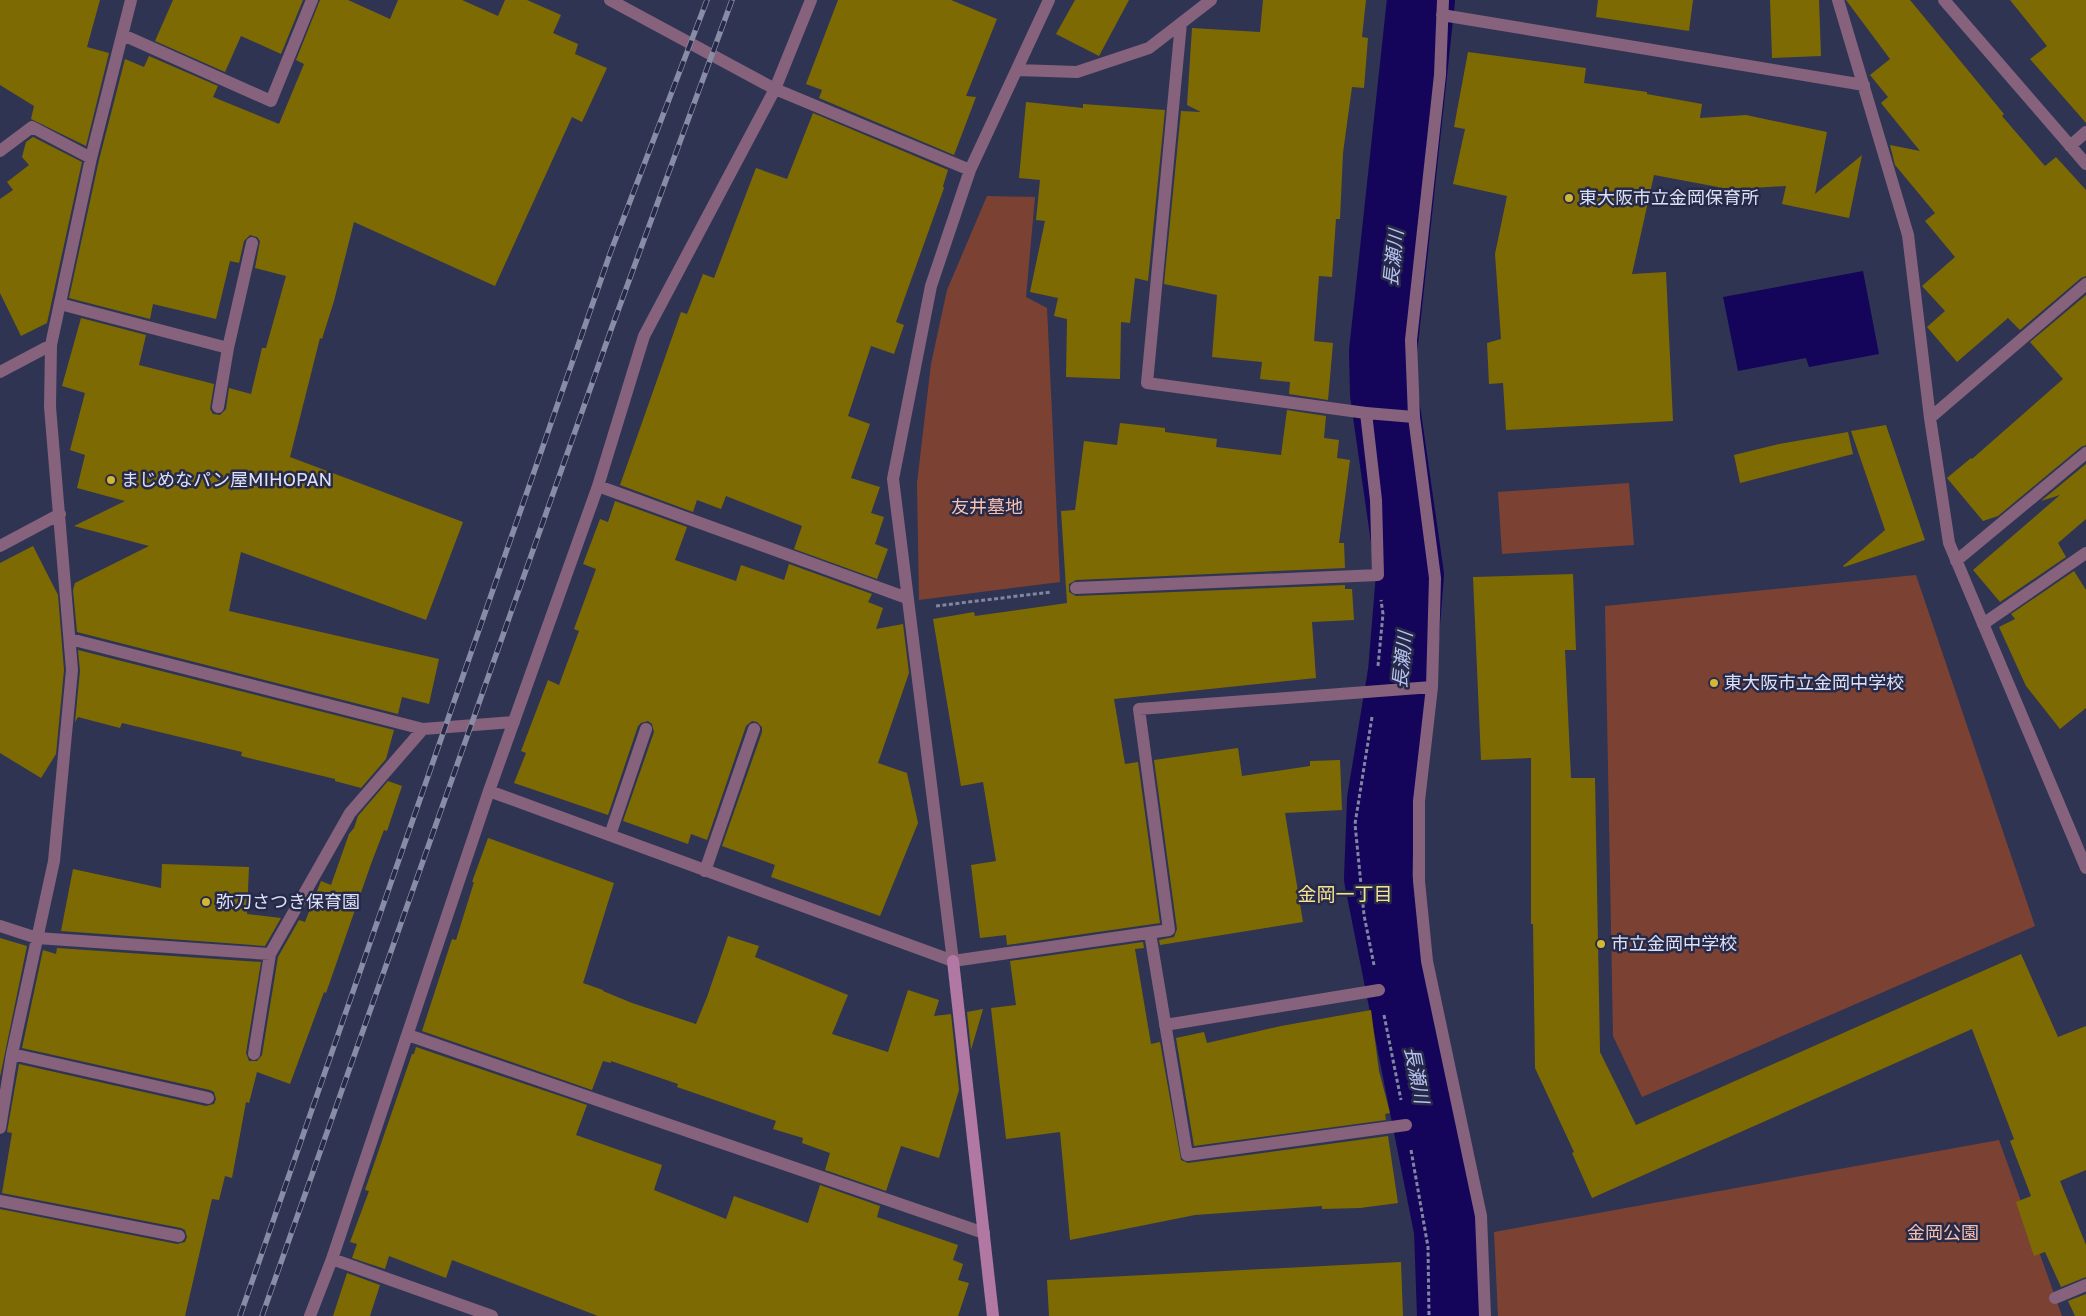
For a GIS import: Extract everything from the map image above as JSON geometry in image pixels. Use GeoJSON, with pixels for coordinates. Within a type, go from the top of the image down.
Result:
{"type":"FeatureCollection","features":[{"type":"Feature","properties":{"kind":"street"},"geometry":{"type":"LineString","coordinates":[[0,1128],[12,1054],[54,861],[72,670],[50,407],[51,345],[91,158],[131,0]]}},
{"type":"Feature","properties":{"kind":"street"},"geometry":{"type":"LineString","coordinates":[[122,36],[271,101],[312,0]]}},
{"type":"Feature","properties":{"kind":"street"},"geometry":{"type":"LineString","coordinates":[[610,0],[775,89],[970,170]]}},
{"type":"Feature","properties":{"kind":"street"},"geometry":{"type":"LineString","coordinates":[[310,1316],[332,1259],[489,791],[598,486],[644,336],[775,89],[811,0]]}},
{"type":"Feature","properties":{"kind":"street"},"geometry":{"type":"LineString","coordinates":[[993,1316],[954,961],[893,479],[930,286],[970,170],[1049,0]]}},
{"type":"Feature","properties":{"kind":"street"},"geometry":{"type":"LineString","coordinates":[[1017,70],[1077,72],[1149,48],[1211,0]]}},
{"type":"Feature","properties":{"kind":"street"},"geometry":{"type":"LineString","coordinates":[[1442,0],[1440,75],[1411,340],[1414,418],[1435,578],[1432,687],[1419,801],[1418,881],[1427,961],[1481,1216],[1485,1316]]}},
{"type":"Feature","properties":{"kind":"street"},"geometry":{"type":"LineString","coordinates":[[1838,0],[1908,235],[1930,418],[1949,543],[2086,868]]}},
{"type":"Feature","properties":{"kind":"street"},"geometry":{"type":"LineString","coordinates":[[1944,0],[2086,164]]}},
{"type":"Feature","properties":{"kind":"street"},"geometry":{"type":"LineString","coordinates":[[1442,15],[1864,85]]}},
{"type":"Feature","properties":{"kind":"street"},"geometry":{"type":"LineString","coordinates":[[1180,23],[1146,383],[1370,414],[1414,418]]}},
{"type":"Feature","properties":{"kind":"street"},"geometry":{"type":"LineString","coordinates":[[0,151],[32,127],[91,158]]}},
{"type":"Feature","properties":{"kind":"street"},"geometry":{"type":"LineString","coordinates":[[2070,146],[2086,132]]}},
{"type":"Feature","properties":{"kind":"street"},"geometry":{"type":"LineString","coordinates":[[218,407],[228,348],[252,243]]}},
{"type":"Feature","properties":{"kind":"street"},"geometry":{"type":"LineString","coordinates":[[1930,418],[2086,284]]}},
{"type":"Feature","properties":{"kind":"street"},"geometry":{"type":"LineString","coordinates":[[60,304],[228,348]]}},
{"type":"Feature","properties":{"kind":"street"},"geometry":{"type":"LineString","coordinates":[[0,372],[51,345]]}},
{"type":"Feature","properties":{"kind":"street"},"geometry":{"type":"LineString","coordinates":[[1076,588],[1378,575],[1376,500],[1370,414]]}},
{"type":"Feature","properties":{"kind":"street"},"geometry":{"type":"LineString","coordinates":[[1956,561],[2086,453]]}},
{"type":"Feature","properties":{"kind":"street"},"geometry":{"type":"LineString","coordinates":[[598,486],[908,604]]}},
{"type":"Feature","properties":{"kind":"street"},"geometry":{"type":"LineString","coordinates":[[0,546],[60,514]]}},
{"type":"Feature","properties":{"kind":"street"},"geometry":{"type":"LineString","coordinates":[[1983,624],[2086,553]]}},
{"type":"Feature","properties":{"kind":"street"},"geometry":{"type":"LineString","coordinates":[[70,639],[423,729],[514,722]]}},
{"type":"Feature","properties":{"kind":"street"},"geometry":{"type":"LineString","coordinates":[[489,791],[954,961],[1169,930],[1139,709],[1432,687]]}},
{"type":"Feature","properties":{"kind":"street"},"geometry":{"type":"LineString","coordinates":[[254,1054],[270,954],[350,813],[423,729]]}},
{"type":"Feature","properties":{"kind":"street"},"geometry":{"type":"LineString","coordinates":[[610,835],[646,729]]}},
{"type":"Feature","properties":{"kind":"street"},"geometry":{"type":"LineString","coordinates":[[706,871],[754,729]]}},
{"type":"Feature","properties":{"kind":"street"},"geometry":{"type":"LineString","coordinates":[[0,926],[37,938],[270,954]]}},
{"type":"Feature","properties":{"kind":"street"},"geometry":{"type":"LineString","coordinates":[[1150,933],[1187,1155],[1406,1125]]}},
{"type":"Feature","properties":{"kind":"street"},"geometry":{"type":"LineString","coordinates":[[1165,1025],[1379,990]]}},
{"type":"Feature","properties":{"kind":"street"},"geometry":{"type":"LineString","coordinates":[[408,1035],[984,1233]]}},
{"type":"Feature","properties":{"kind":"street"},"geometry":{"type":"LineString","coordinates":[[12,1054],[208,1098]]}},
{"type":"Feature","properties":{"kind":"street"},"geometry":{"type":"LineString","coordinates":[[0,1201],[179,1236]]}},
{"type":"Feature","properties":{"kind":"street"},"geometry":{"type":"LineString","coordinates":[[332,1259],[492,1316]]}},
{"type":"Feature","properties":{"kind":"street"},"geometry":{"type":"LineString","coordinates":[[2055,1298],[2086,1285]]}},
{"type":"Feature","properties":{"kind":"path"},"geometry":{"type":"LineString","coordinates":[[1378,575],[1383,614],[1379,691],[1355,824],[1364,915],[1406,1125],[1428,1248],[1429,1316]]}},
{"type":"Feature","properties":{"kind":"path"},"geometry":{"type":"LineString","coordinates":[[908,604],[1076,588]]}},
{"type":"Feature","properties":{"kind":"green space","name":"友井墓地"},"geometry":{"type":"Polygon","coordinates":[[[987,196],[1035,197],[1026,297],[1047,308],[1060,582],[919,600],[917,483],[931,364],[947,290],[987,196]]]}},
{"type":"Feature","properties":{"kind":"green space"},"geometry":{"type":"Polygon","coordinates":[[[1629,483],[1634,545],[1502,554],[1498,492],[1629,483]]]}},
{"type":"Feature","properties":{"kind":"green space"},"geometry":{"type":"Polygon","coordinates":[[[1916,575],[2035,926],[1642,1097],[1613,1036],[1605,606],[1916,575]]]}},
{"type":"Feature","properties":{"kind":"green space","name":"金岡公園"},"geometry":{"type":"Polygon","coordinates":[[[1999,1140],[2062,1316],[1498,1316],[1494,1232],[1999,1140]]]}},
{"type":"Feature","properties":{"kind":"shaded area"},"geometry":{"type":"Polygon","coordinates":[[[1863,271],[1879,354],[1809,367],[1806,358],[1738,371],[1723,297],[1863,271]]]}},
{"type":"Feature","properties":{"kind":"building"},"geometry":{"type":"Polygon","coordinates":[[[0,0],[100,0],[87,47],[109,53],[86,146],[31,119],[34,106],[0,85],[0,0]]]}},
{"type":"Feature","properties":{"kind":"building"},"geometry":{"type":"Polygon","coordinates":[[[173,0],[303,0],[281,54],[241,36],[225,72],[155,41],[173,0]]]}},
{"type":"Feature","properties":{"kind":"building"},"geometry":{"type":"Polygon","coordinates":[[[320,0],[348,0],[390,19],[398,0],[462,0],[498,16],[505,0],[527,0],[561,15],[553,33],[578,44],[575,54],[607,68],[582,122],[572,117],[495,286],[354,222],[334,301],[322,339],[320,338],[290,457],[463,522],[426,620],[241,552],[229,611],[439,659],[429,704],[402,697],[398,714],[77,632],[73,590],[75,583],[149,546],[74,526],[125,501],[77,488],[85,455],[70,450],[85,393],[62,386],[81,318],[146,335],[139,365],[214,384],[210,409],[213,414],[220,415],[226,409],[229,388],[251,394],[262,348],[266,348],[286,276],[255,268],[260,241],[257,237],[250,235],[244,241],[239,263],[230,261],[216,319],[153,304],[150,319],[69,298],[99,160],[125,59],[144,67],[149,56],[218,86],[213,97],[279,124],[304,64],[296,60],[320,0]]]}},
{"type":"Feature","properties":{"kind":"building"},"geometry":{"type":"Polygon","coordinates":[[[838,0],[951,0],[997,19],[966,96],[976,97],[954,155],[819,98],[822,90],[806,84],[838,0]]]}},
{"type":"Feature","properties":{"kind":"building"},"geometry":{"type":"Polygon","coordinates":[[[1075,0],[1129,0],[1099,56],[1056,34],[1075,0]]]}},
{"type":"Feature","properties":{"kind":"building"},"geometry":{"type":"Polygon","coordinates":[[[1263,0],[1366,0],[1362,37],[1368,38],[1364,88],[1352,87],[1343,153],[1340,219],[1336,219],[1332,277],[1319,276],[1314,341],[1333,343],[1328,400],[1289,394],[1290,382],[1260,379],[1262,362],[1212,357],[1217,295],[1164,284],[1181,111],[1201,112],[1187,105],[1192,28],[1260,32],[1263,0]]]}},
{"type":"Feature","properties":{"kind":"building"},"geometry":{"type":"Polygon","coordinates":[[[1598,0],[1693,0],[1689,31],[1596,17],[1598,0]]]}},
{"type":"Feature","properties":{"kind":"building"},"geometry":{"type":"Polygon","coordinates":[[[1770,0],[1819,0],[1821,56],[1772,58],[1770,0]]]}},
{"type":"Feature","properties":{"kind":"building"},"geometry":{"type":"Polygon","coordinates":[[[1846,0],[1910,0],[2004,114],[2002,116],[2045,166],[2056,157],[2086,190],[2086,276],[2081,278],[2020,330],[2008,318],[1957,362],[1927,327],[1945,311],[1922,286],[1955,257],[1925,221],[1935,213],[1895,165],[1890,145],[1920,151],[1881,103],[1888,97],[1870,75],[1890,59],[1846,0]]]}},
{"type":"Feature","properties":{"kind":"building"},"geometry":{"type":"Polygon","coordinates":[[[2010,0],[2086,0],[2086,123],[2030,59],[2047,46],[2010,0]]]}},
{"type":"Feature","properties":{"kind":"building"},"geometry":{"type":"Polygon","coordinates":[[[1468,52],[1586,68],[1584,83],[1647,92],[1647,94],[1702,104],[1700,118],[1746,115],[1827,132],[1815,194],[1862,155],[1849,218],[1782,204],[1786,186],[1718,190],[1718,187],[1654,175],[1632,274],[1666,272],[1673,421],[1506,430],[1503,383],[1489,384],[1487,343],[1501,339],[1495,254],[1507,196],[1453,184],[1465,129],[1454,127],[1468,52]]]}},
{"type":"Feature","properties":{"kind":"building"},"geometry":{"type":"Polygon","coordinates":[[[1026,102],[1083,108],[1083,104],[1165,110],[1148,281],[1135,278],[1130,323],[1121,322],[1120,379],[1066,377],[1067,319],[1054,316],[1058,298],[1030,292],[1045,221],[1036,220],[1040,180],[1019,178],[1026,102]]]}},
{"type":"Feature","properties":{"kind":"building"},"geometry":{"type":"Polygon","coordinates":[[[813,113],[948,170],[944,188],[896,322],[904,325],[894,354],[871,346],[848,416],[870,424],[851,478],[880,487],[871,513],[884,517],[875,544],[888,549],[877,579],[794,549],[802,526],[726,496],[721,509],[697,500],[693,512],[620,485],[681,312],[687,314],[703,274],[714,278],[756,168],[787,179],[813,113]]]}},
{"type":"Feature","properties":{"kind":"building"},"geometry":{"type":"Polygon","coordinates":[[[33,137],[82,162],[47,323],[21,336],[0,293],[0,199],[13,190],[7,182],[29,165],[22,157],[26,142],[33,137]]]}},
{"type":"Feature","properties":{"kind":"building"},"geometry":{"type":"Polygon","coordinates":[[[2086,295],[2086,445],[2081,447],[1998,516],[1983,521],[1947,478],[1972,459],[2063,379],[2030,342],[2086,295]]]}},
{"type":"Feature","properties":{"kind":"building"},"geometry":{"type":"Polygon","coordinates":[[[1287,410],[1326,416],[1324,438],[1339,440],[1337,458],[1350,460],[1339,543],[1344,543],[1345,568],[1076,580],[1069,584],[1069,592],[1076,596],[1345,585],[1345,589],[1352,589],[1354,620],[1312,622],[1316,678],[1114,699],[1125,764],[1138,762],[1160,923],[1007,945],[1006,935],[980,938],[971,865],[996,861],[983,782],[961,786],[933,619],[974,612],[975,616],[1067,603],[1061,511],[1075,510],[1084,441],[1117,445],[1120,423],[1165,428],[1165,432],[1217,439],[1216,447],[1281,455],[1287,410]]]}},
{"type":"Feature","properties":{"kind":"building"},"geometry":{"type":"Polygon","coordinates":[[[1886,425],[1925,540],[1844,567],[1885,530],[1851,431],[1886,425]]]}},
{"type":"Feature","properties":{"kind":"building"},"geometry":{"type":"Polygon","coordinates":[[[1848,432],[1853,454],[1740,483],[1734,455],[1779,444],[1848,432]]]}},
{"type":"Feature","properties":{"kind":"building"},"geometry":{"type":"Polygon","coordinates":[[[2086,464],[2086,519],[2058,543],[2066,557],[2000,602],[1973,570],[2060,495],[2041,501],[2086,464]]]}},
{"type":"Feature","properties":{"kind":"building"},"geometry":{"type":"Polygon","coordinates":[[[615,501],[687,527],[675,560],[736,581],[741,565],[784,580],[789,564],[872,594],[868,602],[883,608],[876,629],[903,624],[909,673],[878,763],[907,773],[918,823],[880,916],[771,877],[775,865],[722,846],[762,732],[762,727],[757,722],[752,721],[746,726],[707,840],[691,834],[688,844],[623,821],[654,732],[652,724],[648,721],[638,726],[608,815],[514,783],[526,753],[521,751],[548,680],[559,685],[579,631],[574,629],[596,569],[583,564],[600,519],[608,522],[615,501]]]}},
{"type":"Feature","properties":{"kind":"building"},"geometry":{"type":"Polygon","coordinates":[[[33,546],[58,595],[64,670],[56,754],[41,778],[0,753],[0,563],[33,546]]]}},
{"type":"Feature","properties":{"kind":"building"},"geometry":{"type":"Polygon","coordinates":[[[2074,571],[2086,590],[2086,708],[2060,729],[2026,686],[1999,627],[2015,619],[2011,614],[2074,571]]]}},
{"type":"Feature","properties":{"kind":"building"},"geometry":{"type":"Polygon","coordinates":[[[1573,574],[1576,650],[1565,650],[1571,778],[1595,778],[1600,1052],[1636,1125],[2021,954],[2058,1037],[2086,1026],[2086,1170],[2060,1181],[2086,1245],[2086,1277],[2061,1287],[2045,1252],[2034,1256],[2016,1202],[2031,1196],[2010,1141],[2014,1139],[1972,1029],[1592,1198],[1572,1153],[1574,1152],[1535,1068],[1533,924],[1531,924],[1531,758],[1481,760],[1473,577],[1573,574]]]}},
{"type":"Feature","properties":{"kind":"building"},"geometry":{"type":"Polygon","coordinates":[[[78,650],[394,730],[386,759],[361,788],[335,781],[335,779],[241,756],[242,752],[122,723],[120,728],[78,717],[75,722],[80,671],[78,650]]]}},
{"type":"Feature","properties":{"kind":"building"},"geometry":{"type":"Polygon","coordinates":[[[1238,748],[1242,776],[1310,766],[1310,761],[1340,760],[1342,810],[1285,813],[1303,922],[1160,945],[1159,940],[1174,937],[1177,929],[1154,760],[1238,748]]]}},
{"type":"Feature","properties":{"kind":"building"},"geometry":{"type":"Polygon","coordinates":[[[388,781],[402,786],[387,831],[384,830],[326,993],[324,992],[290,1084],[257,1072],[249,1103],[246,1102],[232,1178],[225,1176],[219,1200],[212,1199],[185,1316],[0,1316],[0,1209],[177,1244],[185,1242],[187,1237],[185,1230],[181,1228],[2,1193],[12,1133],[7,1132],[19,1064],[206,1106],[214,1104],[216,1099],[214,1092],[210,1090],[22,1048],[43,950],[56,954],[57,948],[261,962],[246,1053],[249,1061],[257,1061],[262,1055],[278,957],[299,920],[305,922],[321,881],[331,885],[349,834],[354,828],[358,816],[388,781]]]}},
{"type":"Feature","properties":{"kind":"building"},"geometry":{"type":"Polygon","coordinates":[[[488,838],[614,883],[583,983],[632,1003],[696,1024],[728,936],[759,946],[755,957],[848,995],[832,1034],[888,1052],[908,990],[939,1000],[934,1016],[951,1014],[959,1090],[939,1158],[901,1146],[886,1191],[825,1170],[830,1153],[802,1143],[803,1138],[773,1129],[776,1121],[677,1087],[678,1084],[611,1061],[611,1063],[603,1061],[592,1090],[422,1031],[452,939],[456,940],[474,882],[472,882],[488,838]]]}},
{"type":"Feature","properties":{"kind":"building","name":"弥刀さつき保育園"},"geometry":{"type":"Polygon","coordinates":[[[162,864],[249,867],[247,914],[281,918],[265,946],[61,931],[73,869],[161,888],[162,864]]]}},
{"type":"Feature","properties":{"kind":"building"},"geometry":{"type":"Polygon","coordinates":[[[0,938],[27,946],[0,1077],[0,938]]]}},
{"type":"Feature","properties":{"kind":"building"},"geometry":{"type":"Polygon","coordinates":[[[1143,942],[1144,948],[1135,949],[1151,1044],[1160,1042],[1181,1160],[1188,1163],[1388,1136],[1398,1203],[1360,1208],[1322,1209],[1322,1206],[1195,1215],[1070,1240],[1060,1132],[1006,1139],[991,1008],[1016,1005],[1010,961],[1143,942]]]}},
{"type":"Feature","properties":{"kind":"building"},"geometry":{"type":"Polygon","coordinates":[[[983,1009],[971,1050],[967,1012],[983,1009]]]}},
{"type":"Feature","properties":{"kind":"building"},"geometry":{"type":"Polygon","coordinates":[[[1371,1010],[1379,1071],[1390,1113],[1385,1114],[1386,1120],[1194,1146],[1176,1038],[1204,1032],[1207,1043],[1281,1026],[1371,1010]]]}},
{"type":"Feature","properties":{"kind":"building"},"geometry":{"type":"Polygon","coordinates":[[[416,1047],[587,1105],[576,1135],[662,1165],[654,1190],[726,1219],[734,1196],[808,1223],[820,1185],[880,1206],[877,1217],[958,1245],[953,1260],[963,1264],[958,1280],[969,1283],[958,1316],[598,1316],[452,1260],[446,1278],[389,1256],[385,1269],[352,1258],[357,1244],[350,1242],[369,1191],[365,1190],[416,1047]]]}},
{"type":"Feature","properties":{"kind":"building"},"geometry":{"type":"Polygon","coordinates":[[[1401,1262],[1403,1316],[1049,1316],[1047,1280],[1401,1262]]]}},
{"type":"Feature","properties":{"kind":"building"},"geometry":{"type":"Polygon","coordinates":[[[347,1273],[380,1285],[370,1316],[333,1316],[347,1273]]]}},
{"type":"Feature","properties":{"kind":"building"},"geometry":{"type":"Polygon","coordinates":[[[2086,1294],[2086,1316],[2075,1316],[2068,1301],[2086,1294]]]}},
{"type":"Feature","properties":{"kind":"waterway","name":"長瀬川"},"geometry":{"type":"LineString","coordinates":[[1421,0],[1383,352],[1384,394],[1410,575],[1402,672],[1381,800],[1378,878],[1448,1230],[1451,1316]]}},
{"type":"Feature","properties":{"kind":"railway"},"geometry":{"type":"LineString","coordinates":[[240,1316],[611,251],[707,0]]}},
{"type":"Feature","properties":{"kind":"railway"},"geometry":{"type":"LineString","coordinates":[[262,1316],[612,327],[732,0]]}},
{"type":"Feature","properties":{"kind":"place","name":"東大阪市立金岡保育所"},"geometry":{"type":"Point","coordinates":[1569,198]}},
{"type":"Feature","properties":{"kind":"place","name":"まじめなパン屋MIHOPAN"},"geometry":{"type":"Point","coordinates":[111,480]}},
{"type":"Feature","properties":{"kind":"place","name":"東大阪市立金岡中学校"},"geometry":{"type":"Point","coordinates":[1714,683]}},
{"type":"Feature","properties":{"kind":"place","name":"弥刀さつき保育園"},"geometry":{"type":"Point","coordinates":[206,902]}},
{"type":"Feature","properties":{"kind":"place","name":"市立金岡中学校"},"geometry":{"type":"Point","coordinates":[1601,944]}},
{"type":"Feature","properties":{"kind":"district","name":"金岡一丁目"},"geometry":{"type":"Point","coordinates":[1345,894]}}]}
